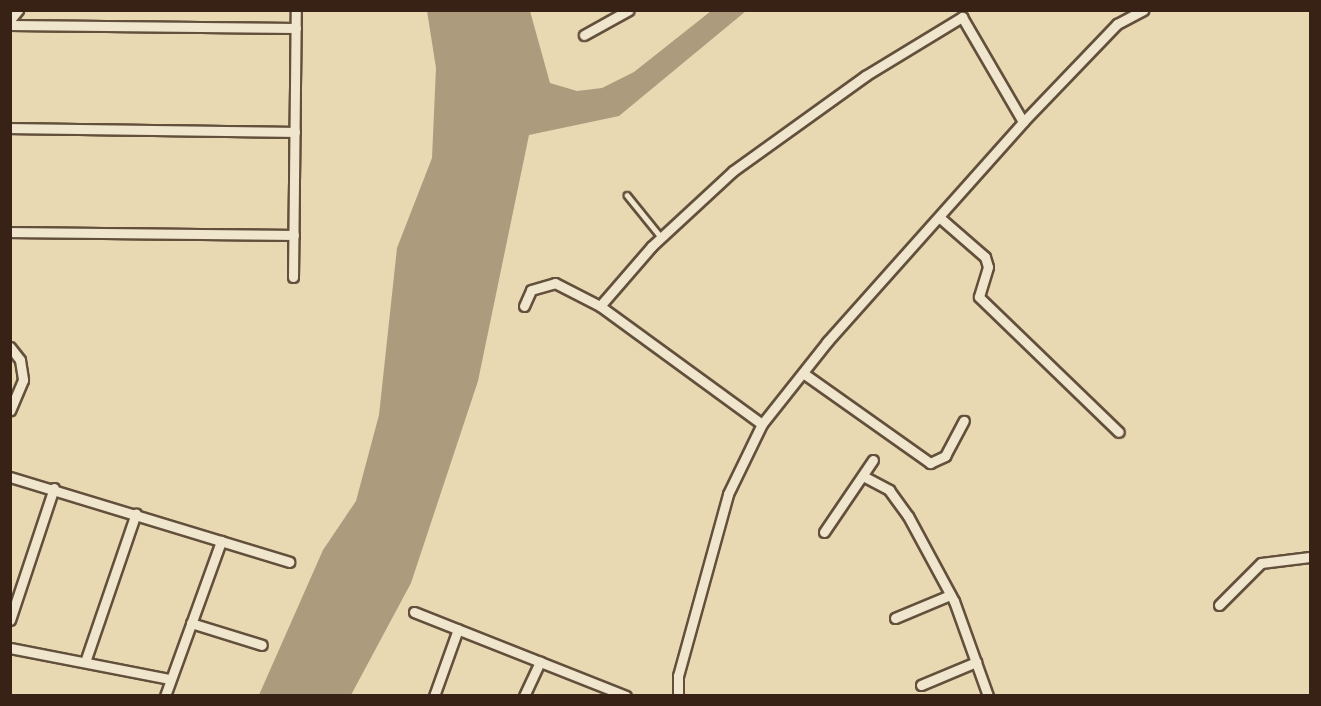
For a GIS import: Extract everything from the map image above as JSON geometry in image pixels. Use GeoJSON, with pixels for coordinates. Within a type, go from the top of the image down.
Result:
{"type":"FeatureCollection","features":[{"type":"Feature","properties":{"kind":"street"},"geometry":{"type":"LineString","coordinates":[[10,20],[18,10]]}},
{"type":"Feature","properties":{"kind":"street"},"geometry":{"type":"LineString","coordinates":[[293,277],[296,10]]}},
{"type":"Feature","properties":{"kind":"street"},"geometry":{"type":"LineString","coordinates":[[584,35],[629,10]]}},
{"type":"Feature","properties":{"kind":"street"},"geometry":{"type":"LineString","coordinates":[[678,696],[678,676],[728,494],[762,424],[803,373],[1023,122],[1117,24],[1143,10]]}},
{"type":"Feature","properties":{"kind":"street"},"geometry":{"type":"LineString","coordinates":[[600,306],[661,237],[794,124],[962,17],[1023,122]]}},
{"type":"Feature","properties":{"kind":"street"},"geometry":{"type":"LineString","coordinates":[[10,25],[296,28]]}},
{"type":"Feature","properties":{"kind":"street"},"geometry":{"type":"LineString","coordinates":[[10,128],[295,132]]}},
{"type":"Feature","properties":{"kind":"street"},"geometry":{"type":"LineString","coordinates":[[939,217],[985,257],[988,267],[979,297],[1119,432]]}},
{"type":"Feature","properties":{"kind":"street"},"geometry":{"type":"LineString","coordinates":[[10,232],[294,235]]}},
{"type":"Feature","properties":{"kind":"street"},"geometry":{"type":"LineString","coordinates":[[524,306],[531,290],[555,283],[600,306],[762,424]]}},
{"type":"Feature","properties":{"kind":"street"},"geometry":{"type":"LineString","coordinates":[[10,347],[20,360],[23,380],[10,410]]}},
{"type":"Feature","properties":{"kind":"street"},"geometry":{"type":"LineString","coordinates":[[803,373],[930,463],[945,456],[964,421]]}},
{"type":"Feature","properties":{"kind":"street"},"geometry":{"type":"LineString","coordinates":[[824,532],[873,460]]}},
{"type":"Feature","properties":{"kind":"street"},"geometry":{"type":"LineString","coordinates":[[863,476],[889,490],[908,516],[951,595],[988,696]]}},
{"type":"Feature","properties":{"kind":"street"},"geometry":{"type":"LineString","coordinates":[[10,477],[136,513],[288,562]]}},
{"type":"Feature","properties":{"kind":"street"},"geometry":{"type":"LineString","coordinates":[[10,620],[54,488]]}},
{"type":"Feature","properties":{"kind":"street"},"geometry":{"type":"LineString","coordinates":[[85,662],[136,513]]}},
{"type":"Feature","properties":{"kind":"street"},"geometry":{"type":"LineString","coordinates":[[165,696],[221,541]]}},
{"type":"Feature","properties":{"kind":"street"},"geometry":{"type":"LineString","coordinates":[[1219,605],[1261,563],[1311,557]]}},
{"type":"Feature","properties":{"kind":"street"},"geometry":{"type":"LineString","coordinates":[[895,618],[951,595]]}},
{"type":"Feature","properties":{"kind":"street"},"geometry":{"type":"LineString","coordinates":[[414,612],[626,696]]}},
{"type":"Feature","properties":{"kind":"street"},"geometry":{"type":"LineString","coordinates":[[191,623],[262,645]]}},
{"type":"Feature","properties":{"kind":"street"},"geometry":{"type":"LineString","coordinates":[[434,696],[458,629]]}},
{"type":"Feature","properties":{"kind":"street"},"geometry":{"type":"LineString","coordinates":[[10,648],[170,679]]}},
{"type":"Feature","properties":{"kind":"street"},"geometry":{"type":"LineString","coordinates":[[524,696],[540,662]]}},
{"type":"Feature","properties":{"kind":"street"},"geometry":{"type":"LineString","coordinates":[[921,684],[976,662]]}},
{"type":"Feature","properties":{"kind":"lane"},"geometry":{"type":"LineString","coordinates":[[627,195],[661,237]]}},
{"type":"Feature","properties":{"kind":"shaded area"},"geometry":{"type":"Polygon","coordinates":[[[427,11],[530,11],[550,83],[577,91],[602,88],[634,72],[711,11],[746,11],[619,116],[529,135],[478,381],[411,583],[351,695],[259,695],[323,550],[356,501],[379,415],[397,248],[432,158],[436,68],[427,11]]]}}]}
